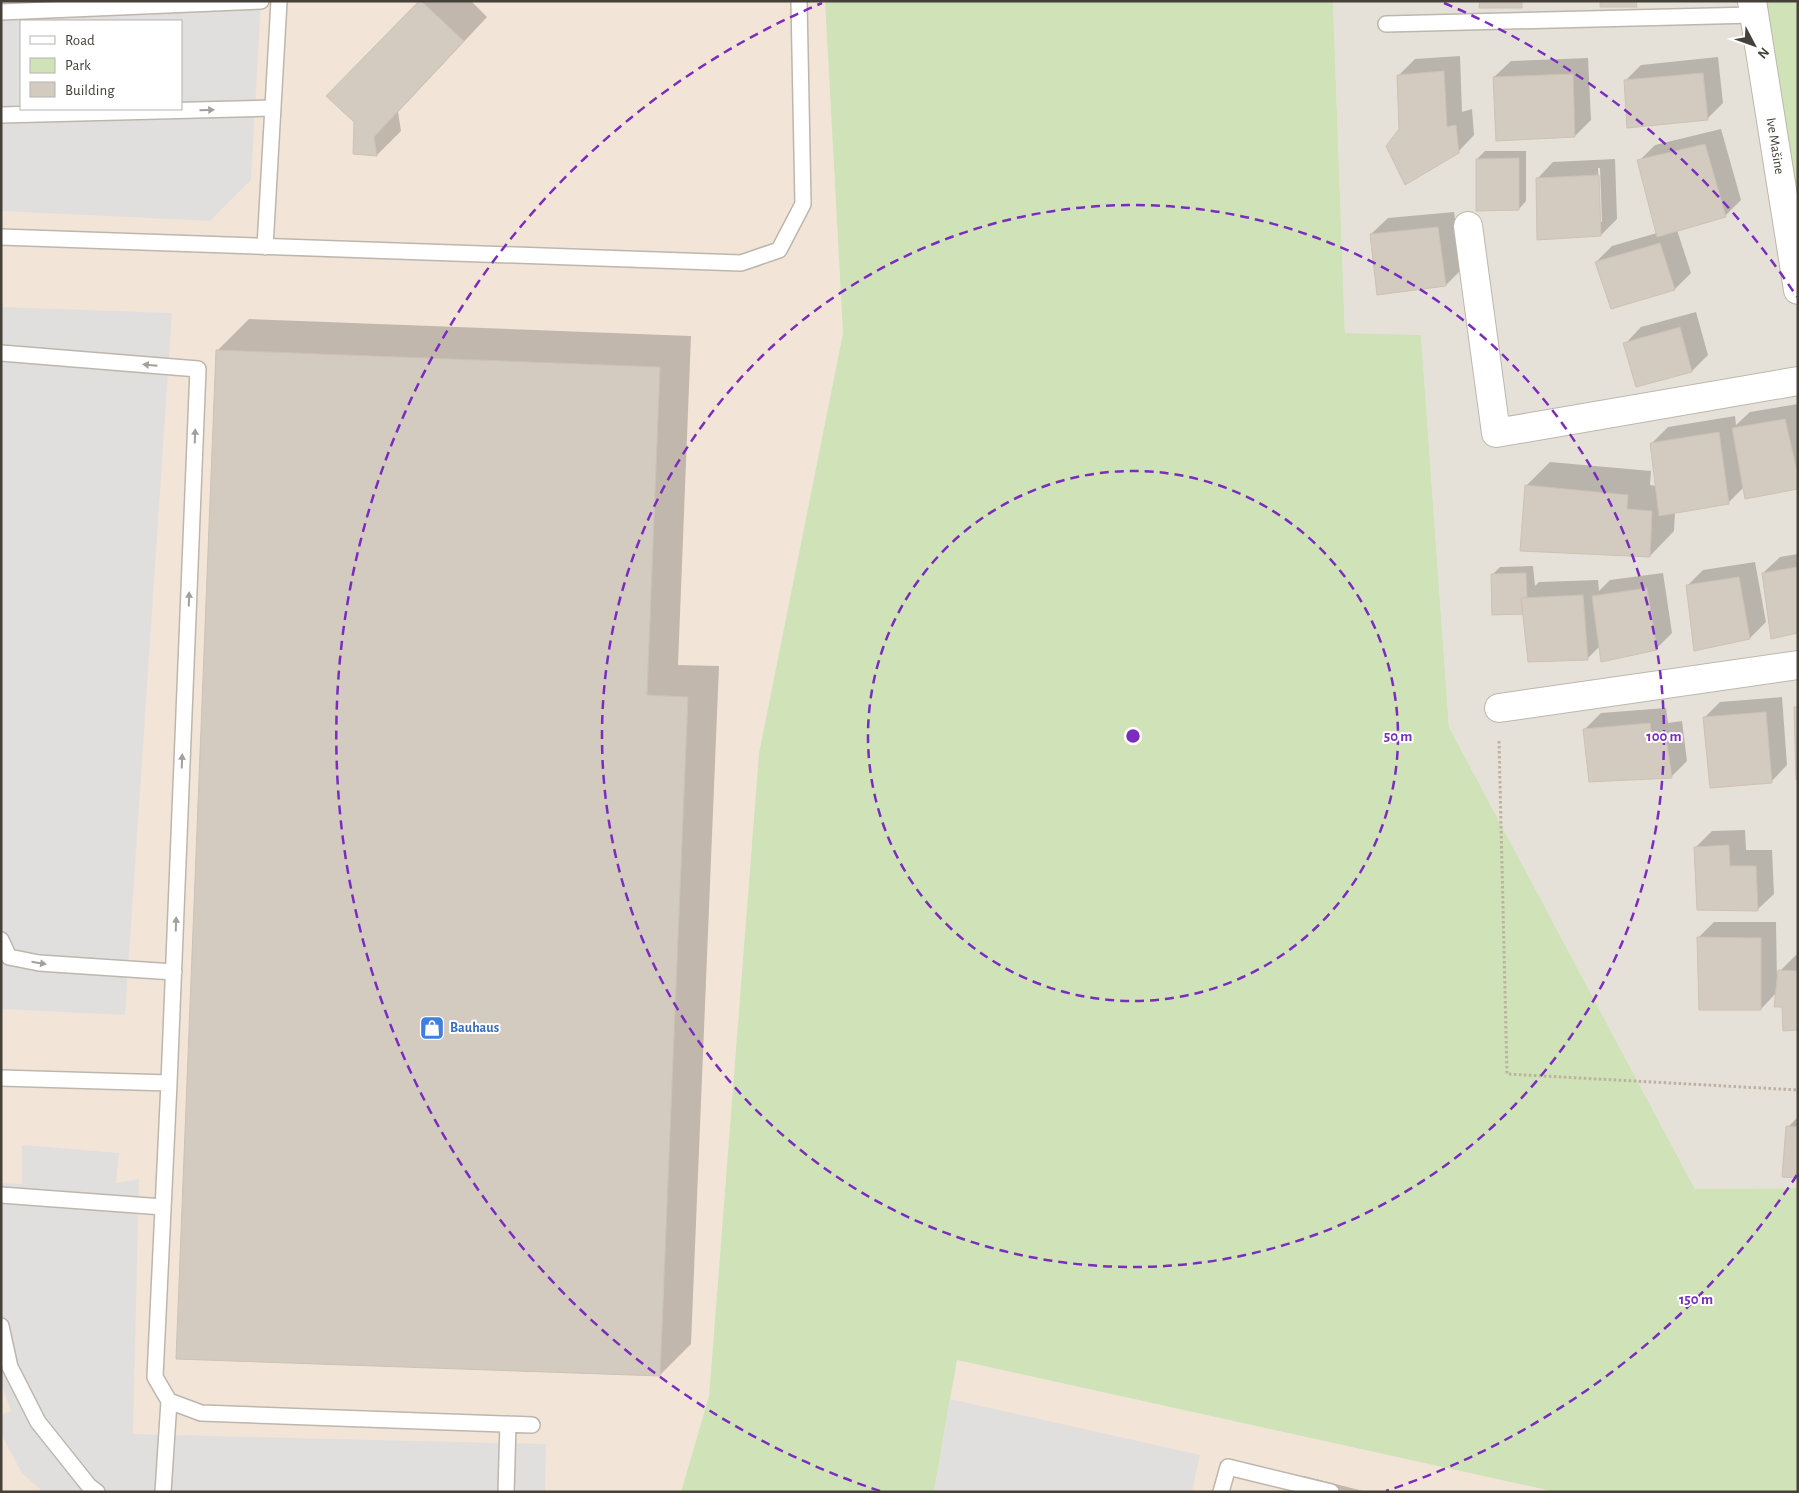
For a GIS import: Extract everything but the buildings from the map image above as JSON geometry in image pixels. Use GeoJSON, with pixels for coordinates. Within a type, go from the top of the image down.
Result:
{"type":"FeatureCollection","features":[{"type":"Feature","properties":{"kind":"street","name":"Ive Mašine"},"geometry":{"type":"LineString","coordinates":[[1757,5],[1798,290]]}},
{"type":"Feature","properties":{"kind":"street"},"geometry":{"type":"LineString","coordinates":[[1468,226],[1496,433],[1798,381]]}},
{"type":"Feature","properties":{"kind":"street"},"geometry":{"type":"LineString","coordinates":[[1498,708],[1798,665]]}},
{"type":"Feature","properties":{"kind":"lane"},"geometry":{"type":"LineString","coordinates":[[1,12],[261,1]]}},
{"type":"Feature","properties":{"kind":"lane"},"geometry":{"type":"LineString","coordinates":[[265,247],[279,1]]}},
{"type":"Feature","properties":{"kind":"lane"},"geometry":{"type":"LineString","coordinates":[[1,237],[741,263],[779,250],[803,204],[799,1]]}},
{"type":"Feature","properties":{"kind":"lane"},"geometry":{"type":"LineString","coordinates":[[1386,24],[1757,5]]}},
{"type":"Feature","properties":{"kind":"lane"},"geometry":{"type":"LineString","coordinates":[[1,115],[272,108]]}},
{"type":"Feature","properties":{"kind":"lane"},"geometry":{"type":"LineString","coordinates":[[1,353],[198,369],[174,972],[155,1377],[169,1401],[163,1492]]}},
{"type":"Feature","properties":{"kind":"lane"},"geometry":{"type":"LineString","coordinates":[[1,940],[9,956],[39,963],[174,972]]}},
{"type":"Feature","properties":{"kind":"lane"},"geometry":{"type":"LineString","coordinates":[[1,1078],[169,1083]]}},
{"type":"Feature","properties":{"kind":"lane"},"geometry":{"type":"LineString","coordinates":[[1,1195],[163,1207]]}},
{"type":"Feature","properties":{"kind":"lane"},"geometry":{"type":"LineString","coordinates":[[1,1326],[10,1367],[38,1422],[89,1486],[97,1492]]}},
{"type":"Feature","properties":{"kind":"lane"},"geometry":{"type":"LineString","coordinates":[[169,1401],[201,1413],[532,1425]]}},
{"type":"Feature","properties":{"kind":"lane"},"geometry":{"type":"LineString","coordinates":[[506,1492],[508,1424]]}},
{"type":"Feature","properties":{"kind":"lane"},"geometry":{"type":"LineString","coordinates":[[1221,1492],[1228,1467],[1331,1492]]}},
{"type":"Feature","properties":{"kind":"path"},"geometry":{"type":"LineString","coordinates":[[1498,708],[1507,1074],[1798,1090]]}},
{"type":"Feature","properties":{"kind":"shaded area"},"geometry":{"type":"Polygon","coordinates":[[[1,1],[825,1],[843,333],[759,753],[709,1396],[681,1492],[1,1492],[1,1]]]}},
{"type":"Feature","properties":{"kind":"shaded area"},"geometry":{"type":"Polygon","coordinates":[[[1,1],[261,1],[251,180],[210,221],[1,211],[1,1]]]}},
{"type":"Feature","properties":{"kind":"shaded area"},"geometry":{"type":"Polygon","coordinates":[[[1333,1],[1752,1],[1798,276],[1798,1188],[1695,1189],[1449,727],[1421,336],[1345,333],[1333,1]]]}},
{"type":"Feature","properties":{"kind":"shaded area"},"geometry":{"type":"Polygon","coordinates":[[[1,307],[172,313],[125,1015],[1,1009],[1,307]]]}},
{"type":"Feature","properties":{"kind":"shaded area"},"geometry":{"type":"Polygon","coordinates":[[[22,1145],[119,1153],[116,1183],[139,1179],[133,1434],[546,1444],[545,1492],[43,1492],[22,1473],[1,1434],[1,1415],[11,1411],[1,1384],[1,1183],[22,1184],[22,1145]]]}},
{"type":"Feature","properties":{"kind":"shaded area"},"geometry":{"type":"Polygon","coordinates":[[[957,1360],[1556,1492],[934,1492],[957,1360]]]}},
{"type":"Feature","properties":{"kind":"shaded area"},"geometry":{"type":"Polygon","coordinates":[[[950,1399],[1200,1455],[1192,1492],[934,1492],[950,1399]]]}},
{"type":"Feature","properties":{"kind":"green space"},"geometry":{"type":"Polygon","coordinates":[[[825,1],[1333,1],[1345,333],[1421,335],[1449,727],[1695,1189],[1798,1188],[1798,1492],[1556,1492],[957,1360],[934,1492],[681,1492],[709,1396],[759,753],[843,333],[825,1]]]}},
{"type":"Feature","properties":{"kind":"green space"},"geometry":{"type":"Polygon","coordinates":[[[1752,1],[1798,1],[1798,276],[1752,1]]]}},
{"type":"Feature","properties":{"kind":"place","name":"Bauhaus"},"geometry":{"type":"Point","coordinates":[432,1028]}}]}
